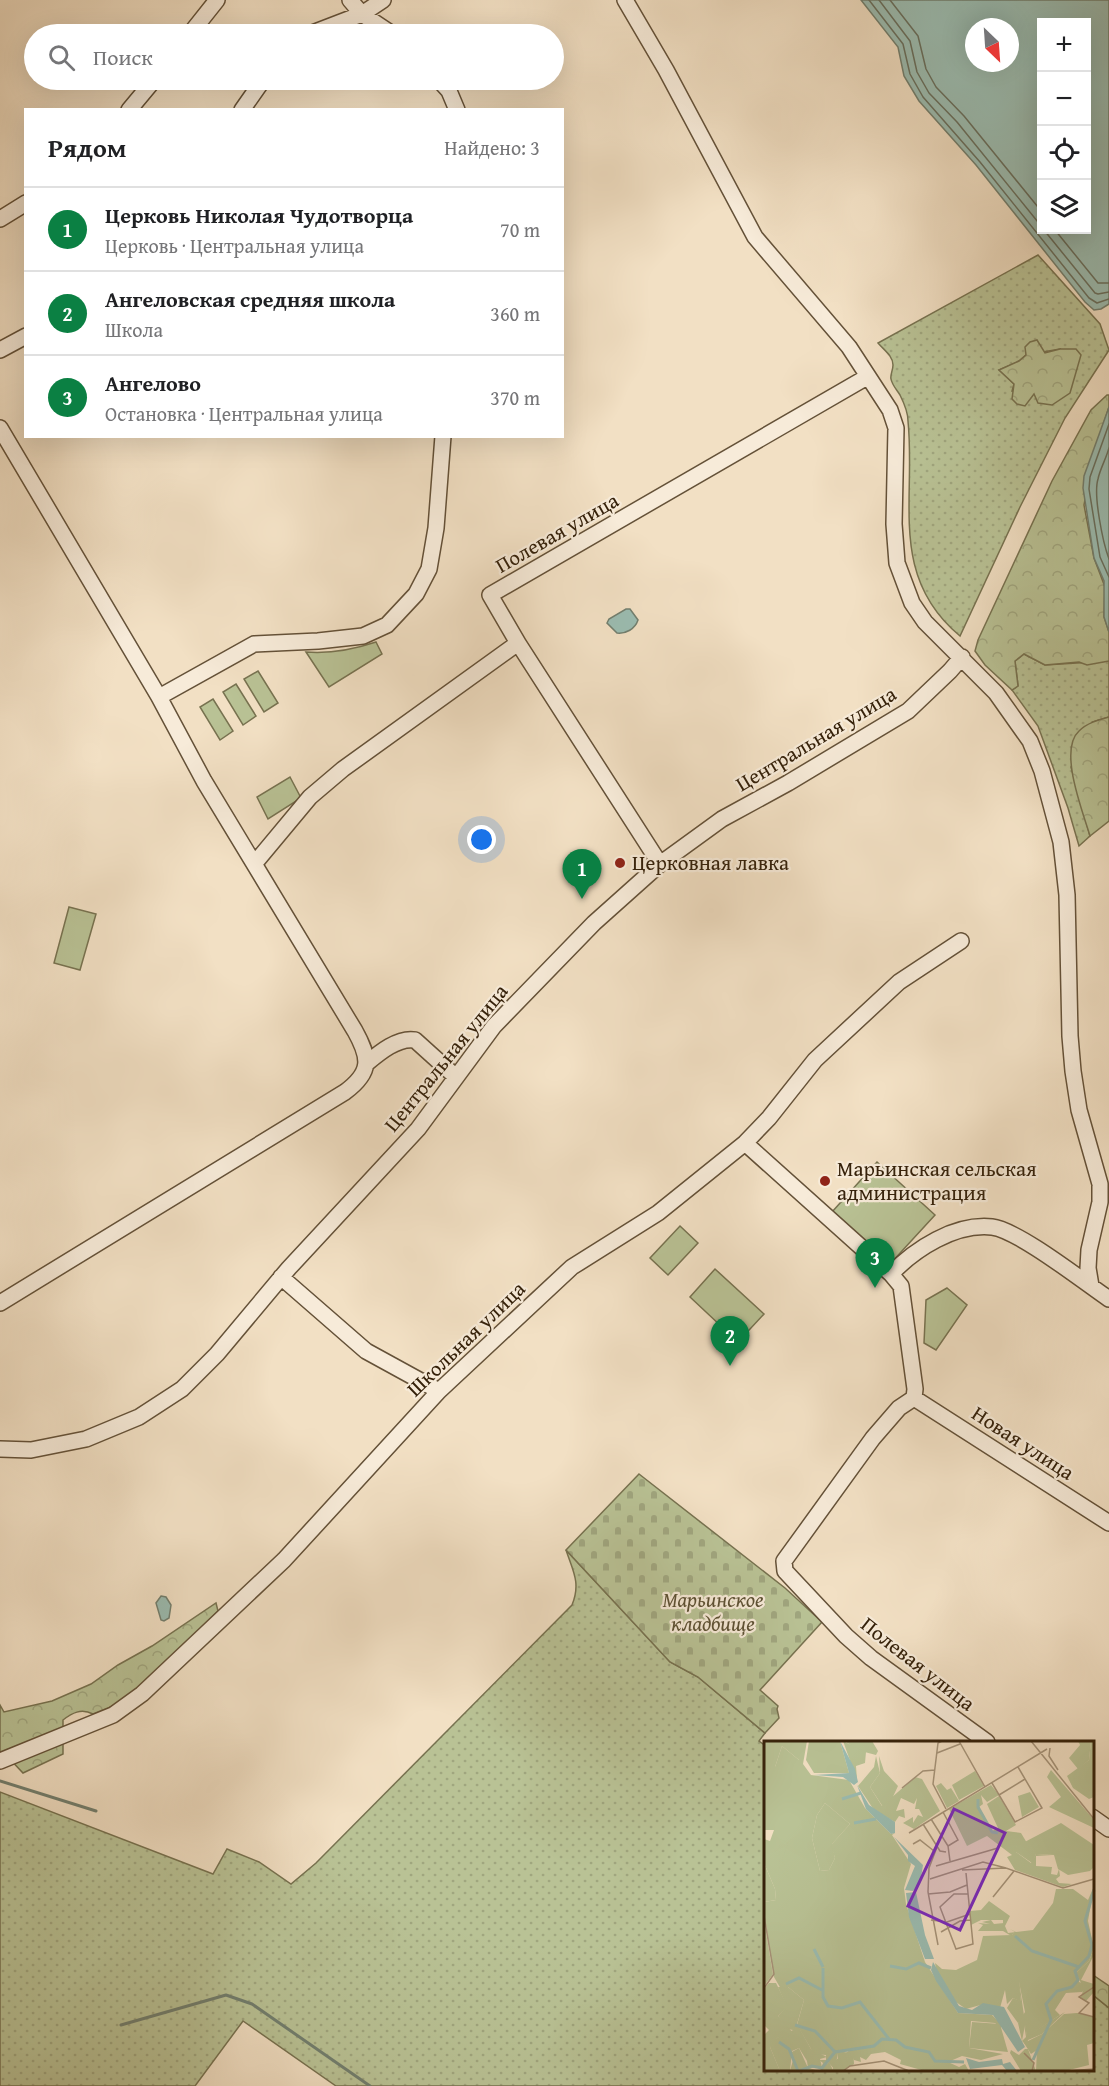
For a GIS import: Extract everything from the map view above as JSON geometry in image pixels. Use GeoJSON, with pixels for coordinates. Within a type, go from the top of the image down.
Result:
{"type":"FeatureCollection","features":[{"type":"Feature","properties":{"kind":"street"},"geometry":{"type":"LineString","coordinates":[[198,24],[217,0]]}},
{"type":"Feature","properties":{"kind":"street"},"geometry":{"type":"LineString","coordinates":[[350,0],[362,14],[377,24]]}},
{"type":"Feature","properties":{"kind":"street"},"geometry":{"type":"LineString","coordinates":[[336,24],[362,14],[383,0]]}},
{"type":"Feature","properties":{"kind":"street"},"geometry":{"type":"LineString","coordinates":[[625,0],[666,70],[755,237],[849,347],[890,410],[897,428],[894,524],[897,563],[904,584],[924,622],[996,693],[1030,741],[1042,771],[1061,842],[1067,895],[1070,1036],[1073,1071],[1079,1110],[1104,1200],[1089,1248],[1088,1269],[1091,1286]]}},
{"type":"Feature","properties":{"kind":"street"},"geometry":{"type":"LineString","coordinates":[[131,108],[146,90]]}},
{"type":"Feature","properties":{"kind":"street"},"geometry":{"type":"LineString","coordinates":[[243,108],[256,90]]}},
{"type":"Feature","properties":{"kind":"street"},"geometry":{"type":"LineString","coordinates":[[448,90],[456,108]]}},
{"type":"Feature","properties":{"kind":"street"},"geometry":{"type":"LineString","coordinates":[[0,219],[24,204]]}},
{"type":"Feature","properties":{"kind":"street"},"geometry":{"type":"LineString","coordinates":[[0,350],[24,337]]}},
{"type":"Feature","properties":{"kind":"street","name":"Полевая улица"},"geometry":{"type":"LineString","coordinates":[[518,643],[489,596],[867,377]]}},
{"type":"Feature","properties":{"kind":"street"},"geometry":{"type":"LineString","coordinates":[[0,428],[159,697],[204,781],[355,1031],[363,1045],[367,1063],[356,1084],[345,1092],[0,1303]]}},
{"type":"Feature","properties":{"kind":"street"},"geometry":{"type":"LineString","coordinates":[[159,697],[254,644],[363,636],[387,625],[416,594],[429,568],[436,528],[443,438]]}},
{"type":"Feature","properties":{"kind":"street"},"geometry":{"type":"LineString","coordinates":[[255,862],[310,797],[343,769],[518,643],[660,864]]}},
{"type":"Feature","properties":{"kind":"street","name":"Центральная улица"},"geometry":{"type":"LineString","coordinates":[[0,1449],[31,1450],[86,1439],[112,1430],[162,1403],[199,1374],[281,1277],[418,1129],[494,1026],[560,957],[660,864],[722,819],[788,783],[908,711],[962,657]]}},
{"type":"Feature","properties":{"kind":"street","name":"Школьная улица"},"geometry":{"type":"LineString","coordinates":[[0,1761],[113,1715],[142,1694],[284,1560],[439,1391],[572,1267],[658,1213],[745,1143],[776,1110],[815,1060],[898,982],[961,941]]}},
{"type":"Feature","properties":{"kind":"street"},"geometry":{"type":"LineString","coordinates":[[367,1063],[388,1048],[408,1039],[415,1040],[456,1077]]}},
{"type":"Feature","properties":{"kind":"street"},"geometry":{"type":"LineString","coordinates":[[745,1143],[902,1286],[915,1389],[914,1398]]}},
{"type":"Feature","properties":{"kind":"street"},"geometry":{"type":"LineString","coordinates":[[891,1274],[916,1250],[929,1243],[969,1229],[992,1227],[1021,1239],[1109,1299]]}},
{"type":"Feature","properties":{"kind":"street"},"geometry":{"type":"LineString","coordinates":[[281,1277],[366,1351],[439,1391]]}},
{"type":"Feature","properties":{"kind":"street","name":"Полевая улица"},"geometry":{"type":"LineString","coordinates":[[914,1398],[899,1408],[873,1438],[784,1561],[785,1571],[855,1643],[919,1694],[984,1741]]}},
{"type":"Feature","properties":{"kind":"street","name":"Новая улица"},"geometry":{"type":"LineString","coordinates":[[914,1398],[1109,1523]]}},
{"type":"Feature","properties":{"kind":"street"},"geometry":{"type":"LineString","coordinates":[[1094,1818],[1109,1829]]}},
{"type":"Feature","properties":{"kind":"green space"},"geometry":{"type":"Polygon","coordinates":[[[1038,255],[1100,324],[1109,350],[1065,418],[1020,507],[960,636],[937,613],[923,588],[914,562],[910,536],[910,450],[906,408],[892,381],[892,359],[878,343],[1038,255]],[[1060,349],[1026,355],[1019,361],[999,370],[1014,384],[1012,391],[1034,393],[1060,349]]]}},
{"type":"Feature","properties":{"kind":"green space"},"geometry":{"type":"Polygon","coordinates":[[[1037,340],[1045,353],[1060,349],[1076,349],[1081,355],[1070,393],[1052,405],[1038,403],[1034,394],[1025,406],[1017,404],[1012,399],[1014,384],[999,370],[1019,361],[1026,355],[1025,347],[1037,340]]]}},
{"type":"Feature","properties":{"kind":"green space"},"geometry":{"type":"Polygon","coordinates":[[[1109,395],[1109,407],[1094,453],[1084,505],[1094,558],[1105,587],[1104,617],[1109,632],[1109,661],[1087,665],[1079,662],[1045,665],[1024,654],[1015,661],[1018,686],[1012,690],[985,665],[975,651],[978,640],[1052,481],[1091,410],[1109,395]]]}},
{"type":"Feature","properties":{"kind":"green space"},"geometry":{"type":"Polygon","coordinates":[[[376,642],[382,654],[329,687],[306,652],[341,651],[376,642]]]}},
{"type":"Feature","properties":{"kind":"green space"},"geometry":{"type":"Polygon","coordinates":[[[1024,654],[1045,665],[1109,661],[1109,717],[1092,722],[1071,767],[1090,836],[1079,846],[1068,808],[1038,726],[1012,690],[1018,686],[1015,661],[1024,654]]]}},
{"type":"Feature","properties":{"kind":"green space"},"geometry":{"type":"Polygon","coordinates":[[[258,671],[278,703],[264,712],[244,679],[258,671]]]}},
{"type":"Feature","properties":{"kind":"green space"},"geometry":{"type":"Polygon","coordinates":[[[236,684],[256,716],[243,725],[223,692],[236,684]]]}},
{"type":"Feature","properties":{"kind":"green space"},"geometry":{"type":"Polygon","coordinates":[[[213,699],[233,731],[220,740],[200,707],[213,699]]]}},
{"type":"Feature","properties":{"kind":"green space"},"geometry":{"type":"Polygon","coordinates":[[[1109,717],[1109,821],[1090,836],[1074,782],[1071,752],[1073,740],[1082,728],[1109,717]]]}},
{"type":"Feature","properties":{"kind":"green space"},"geometry":{"type":"Polygon","coordinates":[[[290,777],[301,798],[268,819],[257,797],[290,777]]]}},
{"type":"Feature","properties":{"kind":"green space"},"geometry":{"type":"Polygon","coordinates":[[[69,907],[96,914],[80,970],[54,963],[69,907]]]}},
{"type":"Feature","properties":{"kind":"green space"},"geometry":{"type":"Polygon","coordinates":[[[877,1162],[935,1215],[890,1264],[832,1212],[877,1162]]]}},
{"type":"Feature","properties":{"kind":"green space"},"geometry":{"type":"Polygon","coordinates":[[[680,1226],[698,1243],[668,1275],[650,1258],[680,1226]]]}},
{"type":"Feature","properties":{"kind":"green space"},"geometry":{"type":"Polygon","coordinates":[[[715,1269],[764,1314],[738,1342],[690,1297],[715,1269]]]}},
{"type":"Feature","properties":{"kind":"green space"},"geometry":{"type":"Polygon","coordinates":[[[947,1288],[967,1305],[936,1350],[924,1343],[926,1300],[947,1288]]]}},
{"type":"Feature","properties":{"kind":"green space","name":"Марьинское кладбище"},"geometry":{"type":"Polygon","coordinates":[[[639,1474],[785,1588],[822,1622],[760,1690],[778,1706],[779,1718],[765,1733],[698,1677],[670,1662],[566,1550],[639,1474]]]}},
{"type":"Feature","properties":{"kind":"green space"},"geometry":{"type":"Polygon","coordinates":[[[566,1550],[670,1662],[698,1677],[765,1733],[759,1741],[764,1745],[764,2071],[1094,2071],[1094,1996],[1109,2008],[1109,2086],[336,2086],[243,2021],[195,2086],[0,2086],[0,1792],[213,1874],[227,1849],[259,1862],[291,1884],[316,1863],[572,1605],[576,1590],[566,1550]]]}},
{"type":"Feature","properties":{"kind":"green space"},"geometry":{"type":"Polygon","coordinates":[[[216,1603],[218,1611],[145,1684],[118,1704],[93,1714],[85,1711],[77,1712],[63,1720],[63,1754],[23,1773],[5,1754],[0,1754],[0,1705],[4,1712],[52,1701],[91,1684],[216,1603]]]}},
{"type":"Feature","properties":{"kind":"green space"},"geometry":{"type":"Polygon","coordinates":[[[1094,1976],[1109,1986],[1109,2008],[1094,1996],[1094,1976]]]}},
{"type":"Feature","properties":{"kind":"water"},"geometry":{"type":"Polygon","coordinates":[[[861,0],[1109,0],[1109,304],[1094,310],[1085,302],[976,165],[919,101],[904,76],[898,47],[861,0]]]}},
{"type":"Feature","properties":{"kind":"water"},"geometry":{"type":"Polygon","coordinates":[[[1109,407],[1109,632],[1104,617],[1104,581],[1094,558],[1083,488],[1084,476],[1109,407]]]}},
{"type":"Feature","properties":{"kind":"water"},"geometry":{"type":"Polygon","coordinates":[[[630,609],[638,620],[630,630],[617,633],[607,623],[609,619],[630,609]]]}},
{"type":"Feature","properties":{"kind":"water"},"geometry":{"type":"Polygon","coordinates":[[[161,1596],[166,1597],[171,1605],[169,1618],[164,1621],[161,1620],[156,1603],[161,1596]]]}},
{"type":"Feature","properties":{"kind":"waterway"},"geometry":{"type":"LineString","coordinates":[[0,1781],[96,1811]]}},
{"type":"Feature","properties":{"kind":"waterway"},"geometry":{"type":"LineString","coordinates":[[121,2025],[226,1995],[252,2004],[370,2086]]}},
{"type":"Feature","properties":{"kind":"place","name":"Церковная лавка"},"geometry":{"type":"Point","coordinates":[620,863]}},
{"type":"Feature","properties":{"kind":"place","name":"Церковь Николая Чудотворца"},"geometry":{"type":"Point","coordinates":[582,899]}},
{"type":"Feature","properties":{"kind":"place","name":"Марьинская сельская администрация"},"geometry":{"type":"Point","coordinates":[825,1181]}},
{"type":"Feature","properties":{"kind":"place","name":"Ангелово"},"geometry":{"type":"Point","coordinates":[875,1288]}},
{"type":"Feature","properties":{"kind":"place","name":"Ангеловская средняя школа"},"geometry":{"type":"Point","coordinates":[730,1366]}}]}
